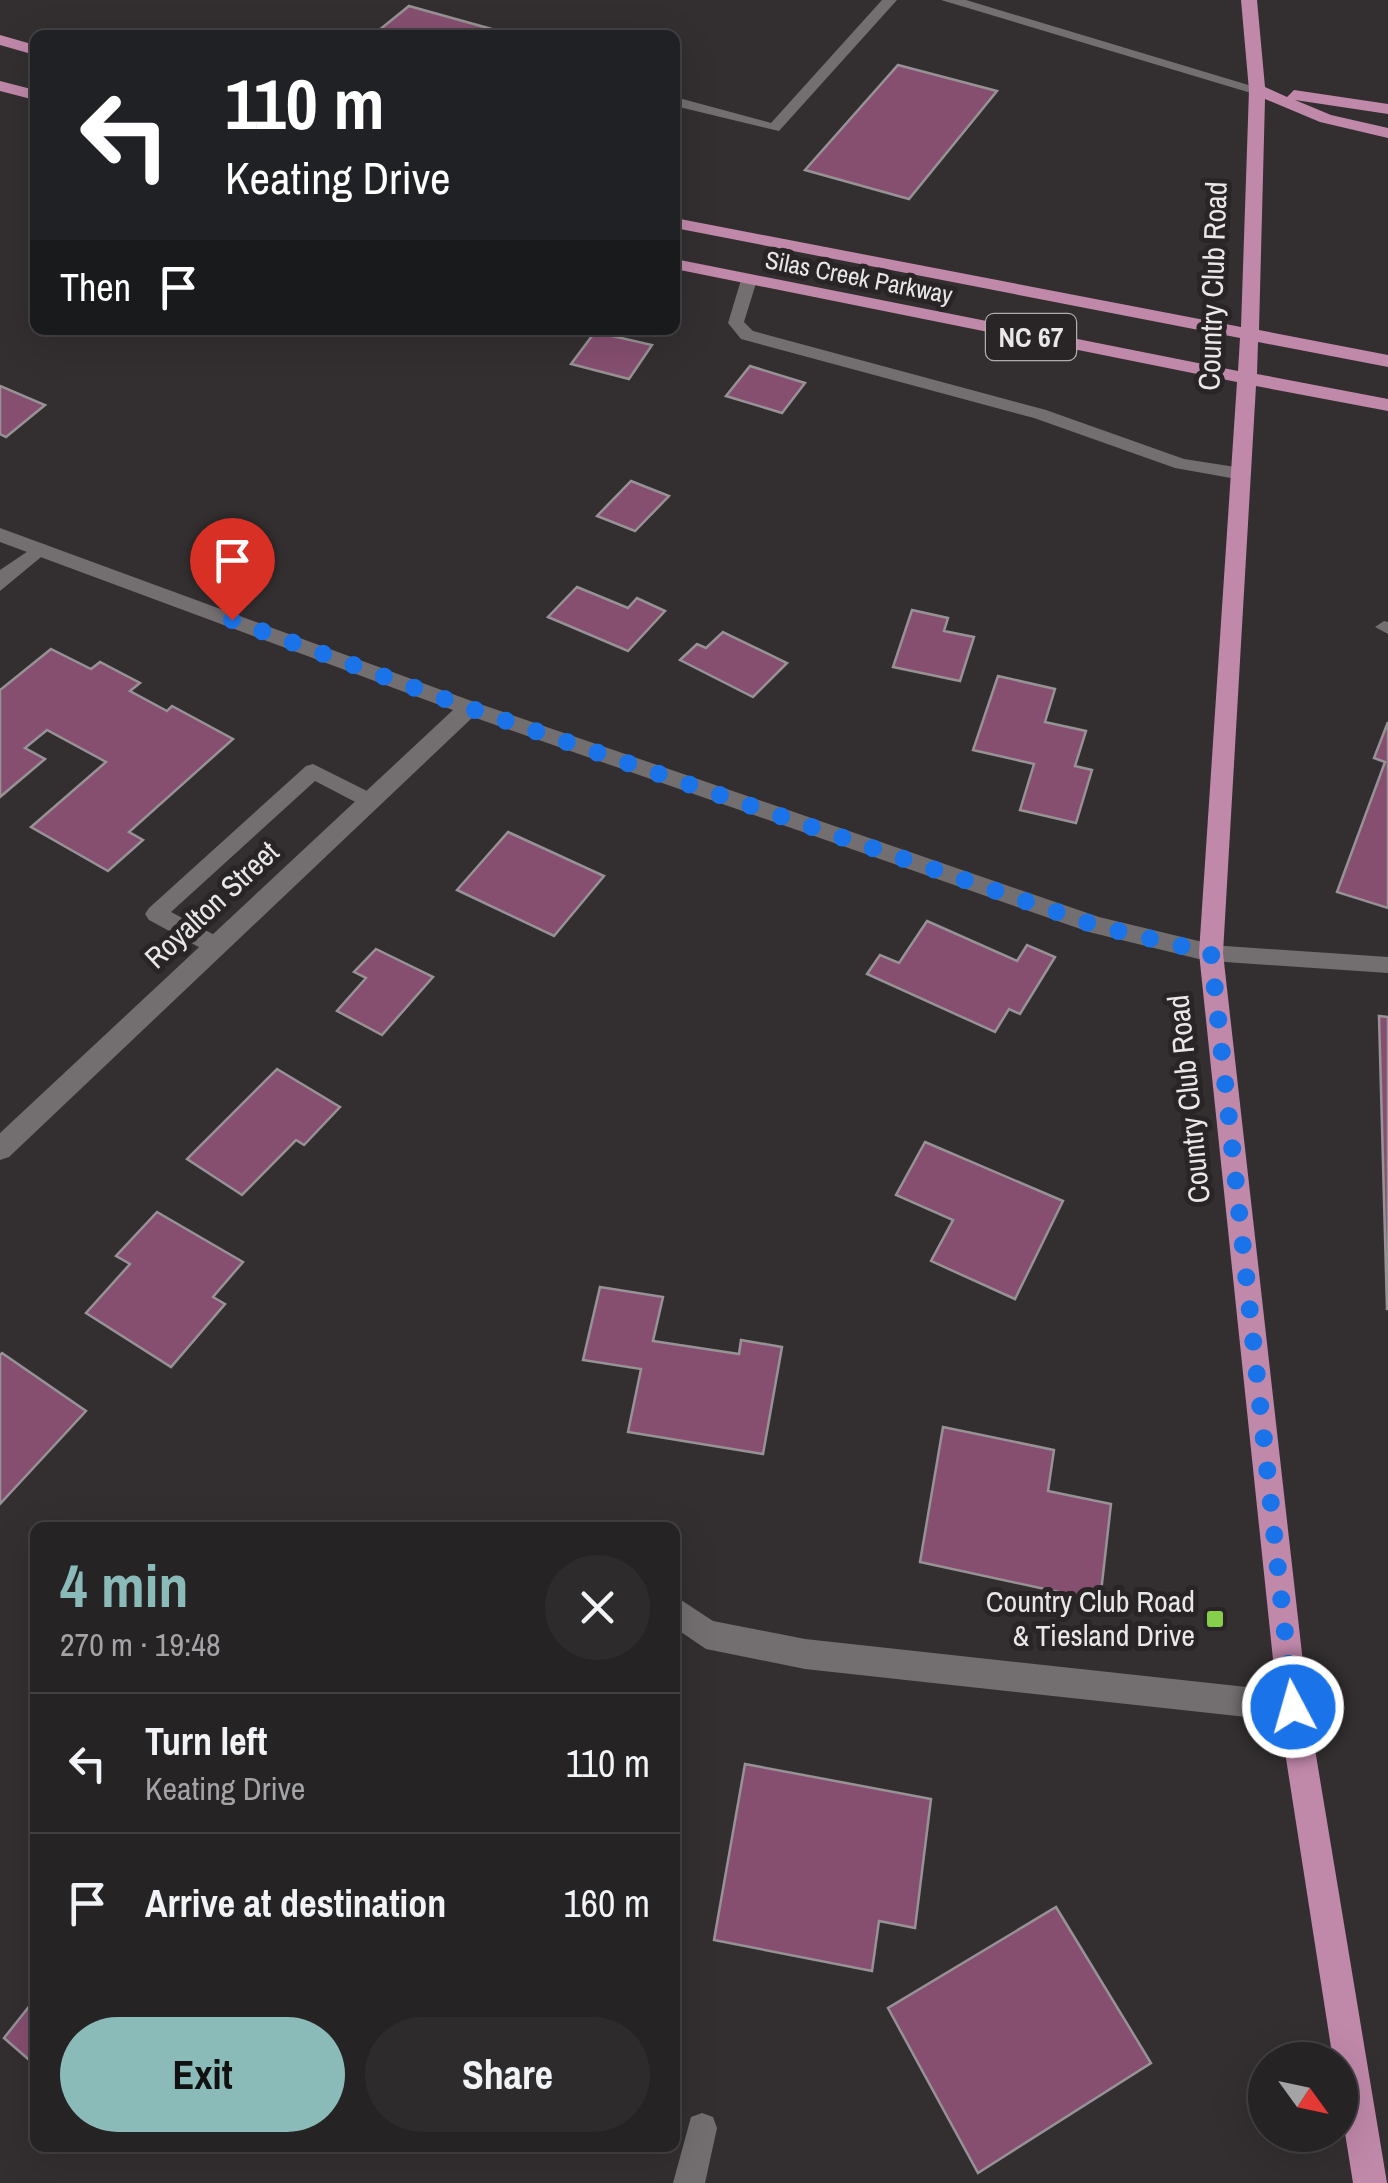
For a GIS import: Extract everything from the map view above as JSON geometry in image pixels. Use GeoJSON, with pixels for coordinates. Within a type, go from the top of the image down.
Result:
{"type":"FeatureCollection","features":[{"type":"Feature","properties":{"kind":"main road","name":"Country Club Road"},"geometry":{"type":"LineString","coordinates":[[1249,0],[1257,90],[1252,282],[1211,953],[1293,1707],[1370,2183]]}},
{"type":"Feature","properties":{"kind":"main road"},"geometry":{"type":"LineString","coordinates":[[0,40],[30,49]]}},
{"type":"Feature","properties":{"kind":"main road"},"geometry":{"type":"LineString","coordinates":[[0,86],[30,94]]}},
{"type":"Feature","properties":{"kind":"main road"},"geometry":{"type":"LineString","coordinates":[[1257,90],[1388,109]]}},
{"type":"Feature","properties":{"kind":"main road"},"geometry":{"type":"LineString","coordinates":[[1257,90],[1326,119],[1388,132]]}},
{"type":"Feature","properties":{"kind":"main road","name":"Silas Creek Parkway"},"geometry":{"type":"LineString","coordinates":[[680,224],[1388,361]]}},
{"type":"Feature","properties":{"kind":"main road","name":"Silas Creek Parkway"},"geometry":{"type":"LineString","coordinates":[[680,265],[1388,404]]}},
{"type":"Feature","properties":{"kind":"street"},"geometry":{"type":"LineString","coordinates":[[948,0],[1257,90]]}},
{"type":"Feature","properties":{"kind":"street"},"geometry":{"type":"LineString","coordinates":[[0,535],[469,708],[1097,926],[1211,953]]}},
{"type":"Feature","properties":{"kind":"street","name":"Royalton Street"},"geometry":{"type":"LineString","coordinates":[[0,1149],[469,708]]}},
{"type":"Feature","properties":{"kind":"street"},"geometry":{"type":"LineString","coordinates":[[680,1614],[706,1634],[805,1654],[1293,1707]]}},
{"type":"Feature","properties":{"kind":"lane"},"geometry":{"type":"LineString","coordinates":[[680,102],[774,128],[890,0]]}},
{"type":"Feature","properties":{"kind":"lane"},"geometry":{"type":"LineString","coordinates":[[750,280],[736,323],[747,335],[1023,409],[1181,464],[1242,474]]}},
{"type":"Feature","properties":{"kind":"lane"},"geometry":{"type":"LineString","coordinates":[[1,580],[40,549]]}},
{"type":"Feature","properties":{"kind":"lane"},"geometry":{"type":"LineString","coordinates":[[216,946],[156,914],[313,771],[370,801]]}},
{"type":"Feature","properties":{"kind":"lane"},"geometry":{"type":"LineString","coordinates":[[1211,953],[1388,965]]}},
{"type":"Feature","properties":{"kind":"lane"},"geometry":{"type":"LineString","coordinates":[[689,2183],[702,2128]]}},
{"type":"Feature","properties":{"kind":"building"},"geometry":{"type":"Polygon","coordinates":[[[409,6],[495,30],[379,30],[409,6]]]}},
{"type":"Feature","properties":{"kind":"building"},"geometry":{"type":"Polygon","coordinates":[[[898,65],[997,91],[909,199],[805,170],[898,65]]]}},
{"type":"Feature","properties":{"kind":"building"},"geometry":{"type":"Polygon","coordinates":[[[593,335],[652,345],[629,379],[571,364],[593,335]]]}},
{"type":"Feature","properties":{"kind":"building"},"geometry":{"type":"Polygon","coordinates":[[[750,366],[805,383],[782,413],[726,396],[750,366]]]}},
{"type":"Feature","properties":{"kind":"building"},"geometry":{"type":"Polygon","coordinates":[[[0,386],[45,405],[6,437],[0,434],[0,386]]]}},
{"type":"Feature","properties":{"kind":"building"},"geometry":{"type":"Polygon","coordinates":[[[631,481],[669,496],[635,531],[597,516],[631,481]]]}},
{"type":"Feature","properties":{"kind":"building"},"geometry":{"type":"Polygon","coordinates":[[[577,587],[628,608],[637,598],[665,611],[628,651],[548,617],[577,587]]]}},
{"type":"Feature","properties":{"kind":"building"},"geometry":{"type":"Polygon","coordinates":[[[912,610],[948,618],[944,631],[974,637],[960,681],[893,667],[912,610]]]}},
{"type":"Feature","properties":{"kind":"building"},"geometry":{"type":"Polygon","coordinates":[[[723,632],[787,663],[753,697],[680,660],[697,644],[706,648],[723,632]]]}},
{"type":"Feature","properties":{"kind":"building"},"geometry":{"type":"Polygon","coordinates":[[[51,649],[91,669],[100,662],[140,683],[130,691],[167,711],[172,706],[233,739],[129,832],[143,840],[108,871],[31,827],[106,762],[47,730],[25,748],[45,759],[0,797],[0,690],[51,649]]]}},
{"type":"Feature","properties":{"kind":"building"},"geometry":{"type":"Polygon","coordinates":[[[998,676],[1055,689],[1045,722],[1086,731],[1075,766],[1092,770],[1076,823],[1020,810],[1034,764],[973,750],[998,676]]]}},
{"type":"Feature","properties":{"kind":"building"},"geometry":{"type":"Polygon","coordinates":[[[1388,722],[1388,908],[1337,892],[1385,762],[1374,758],[1388,722]]]}},
{"type":"Feature","properties":{"kind":"building"},"geometry":{"type":"Polygon","coordinates":[[[508,832],[604,876],[554,936],[457,890],[508,832]]]}},
{"type":"Feature","properties":{"kind":"building"},"geometry":{"type":"Polygon","coordinates":[[[927,921],[1017,961],[1027,945],[1055,957],[1020,1014],[1009,1009],[995,1032],[867,974],[880,955],[899,963],[927,921]]]}},
{"type":"Feature","properties":{"kind":"building"},"geometry":{"type":"Polygon","coordinates":[[[376,949],[433,977],[382,1035],[337,1011],[366,978],[354,972],[376,949]]]}},
{"type":"Feature","properties":{"kind":"building"},"geometry":{"type":"Polygon","coordinates":[[[1379,1016],[1388,1017],[1388,1309],[1387,1309],[1379,1016]]]}},
{"type":"Feature","properties":{"kind":"building"},"geometry":{"type":"Polygon","coordinates":[[[277,1069],[340,1107],[304,1145],[296,1140],[242,1195],[187,1159],[277,1069]]]}},
{"type":"Feature","properties":{"kind":"building"},"geometry":{"type":"Polygon","coordinates":[[[925,1142],[1063,1201],[1015,1299],[931,1261],[953,1220],[896,1195],[925,1142]]]}},
{"type":"Feature","properties":{"kind":"building"},"geometry":{"type":"Polygon","coordinates":[[[157,1212],[243,1262],[213,1297],[225,1304],[171,1367],[86,1313],[130,1264],[116,1256],[157,1212]]]}},
{"type":"Feature","properties":{"kind":"building"},"geometry":{"type":"Polygon","coordinates":[[[600,1287],[663,1297],[653,1341],[739,1354],[741,1340],[782,1347],[763,1454],[628,1432],[641,1369],[583,1360],[600,1287]]]}},
{"type":"Feature","properties":{"kind":"building"},"geometry":{"type":"Polygon","coordinates":[[[0,1355],[86,1411],[0,1504],[0,1355]]]}},
{"type":"Feature","properties":{"kind":"building"},"geometry":{"type":"Polygon","coordinates":[[[943,1427],[1054,1450],[1048,1491],[1111,1504],[1100,1601],[920,1562],[943,1427]]]}},
{"type":"Feature","properties":{"kind":"building"},"geometry":{"type":"Polygon","coordinates":[[[745,1764],[931,1799],[915,1928],[879,1921],[872,1971],[714,1940],[745,1764]]]}},
{"type":"Feature","properties":{"kind":"building"},"geometry":{"type":"Polygon","coordinates":[[[1056,1907],[1151,2063],[978,2173],[888,2008],[1056,1907]]]}},
{"type":"Feature","properties":{"kind":"building"},"geometry":{"type":"Polygon","coordinates":[[[30,2005],[30,2061],[4,2038],[30,2005]]]}},
{"type":"Feature","properties":{"kind":"place","name":"Country Club Road & Tiesland Drive"},"geometry":{"type":"Point","coordinates":[1215,1619]}},
{"type":"Feature","properties":{"kind":"route"},"geometry":{"type":"LineString","coordinates":[[232,620],[469,708],[1097,926],[1211,953],[1293,1707]]}}]}
